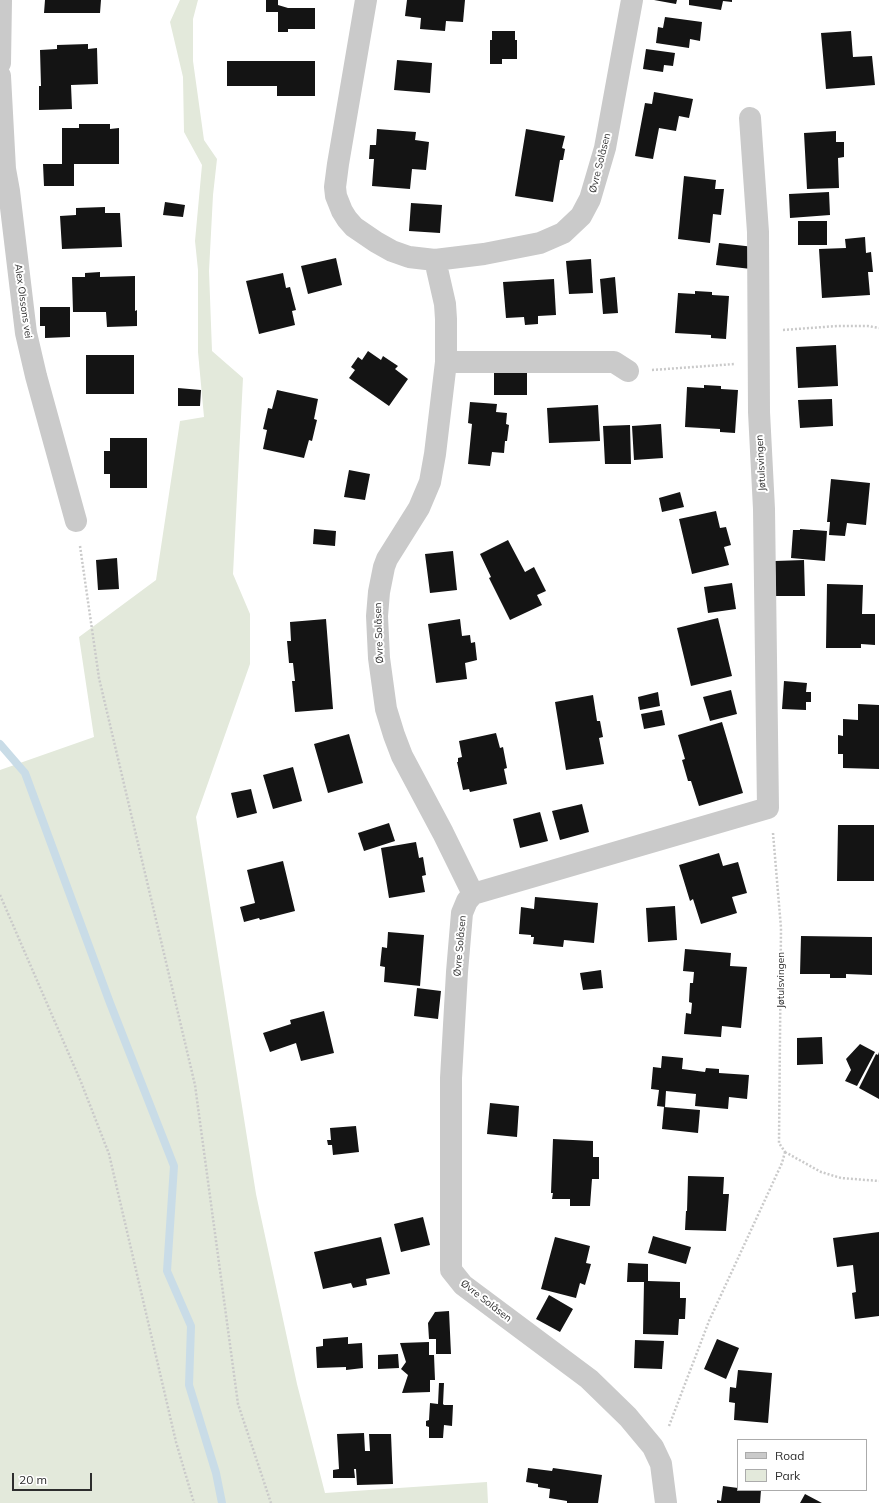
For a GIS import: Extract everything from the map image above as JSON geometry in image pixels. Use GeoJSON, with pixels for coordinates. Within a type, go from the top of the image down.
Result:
{"type":"FeatureCollection","features":[{"type":"Feature","properties":{"kind":"street"},"geometry":{"type":"LineString","coordinates":[[0,63],[1,0]]}},
{"type":"Feature","properties":{"kind":"street","name":"Øvre Solåsen"},"geometry":{"type":"LineString","coordinates":[[366,0],[338,164],[335,187],[336,196],[347,219],[354,227],[376,242],[392,251],[409,257],[435,260],[484,254],[540,243],[563,233],[581,216],[590,199],[603,155],[632,0]]}},
{"type":"Feature","properties":{"kind":"street","name":"Alex Olssons vei"},"geometry":{"type":"LineString","coordinates":[[0,76],[5,169],[26,333],[36,376],[76,521]]}},
{"type":"Feature","properties":{"kind":"street","name":"Jøtulsvingen"},"geometry":{"type":"LineString","coordinates":[[750,118],[758,232],[758,363],[764,509],[768,808]]}},
{"type":"Feature","properties":{"kind":"street","name":"Øvre Solåsen"},"geometry":{"type":"LineString","coordinates":[[435,260],[445,304],[446,362],[430,482],[419,508],[387,558],[378,592],[377,616],[379,658],[386,709],[399,749],[473,894],[467,901],[462,913],[457,972],[451,1078],[451,1270],[462,1285],[589,1379],[628,1417],[653,1447],[661,1464],[666,1503]]}},
{"type":"Feature","properties":{"kind":"street"},"geometry":{"type":"LineString","coordinates":[[446,362],[614,362],[628,371]]}},
{"type":"Feature","properties":{"kind":"street"},"geometry":{"type":"LineString","coordinates":[[473,894],[768,808]]}},
{"type":"Feature","properties":{"kind":"path"},"geometry":{"type":"LineString","coordinates":[[758,331],[837,326],[868,326],[879,328]]}},
{"type":"Feature","properties":{"kind":"path"},"geometry":{"type":"LineString","coordinates":[[628,371],[758,363]]}},
{"type":"Feature","properties":{"kind":"path"},"geometry":{"type":"LineString","coordinates":[[76,521],[99,678],[195,1085],[238,1404],[271,1503]]}},
{"type":"Feature","properties":{"kind":"path","name":"Jøtulsvingen"},"geometry":{"type":"LineString","coordinates":[[768,808],[773,829],[781,928],[780,1143],[785,1152]]}},
{"type":"Feature","properties":{"kind":"path"},"geometry":{"type":"LineString","coordinates":[[0,895],[81,1082],[109,1154],[176,1442],[194,1503]]}},
{"type":"Feature","properties":{"kind":"path"},"geometry":{"type":"LineString","coordinates":[[653,1447],[668,1426],[709,1322],[782,1163],[785,1152],[821,1172],[840,1178],[879,1181]]}},
{"type":"Feature","properties":{"kind":"green space"},"geometry":{"type":"Polygon","coordinates":[[[180,0],[198,0],[193,19],[193,61],[204,140],[217,159],[213,195],[209,271],[212,351],[243,378],[233,574],[250,614],[250,664],[196,817],[256,1194],[297,1384],[325,1493],[487,1482],[488,1503],[0,1503],[0,770],[94,737],[79,637],[156,580],[180,421],[204,417],[198,352],[198,270],[195,241],[202,165],[184,132],[183,77],[170,22],[180,0]]]}},
{"type":"Feature","properties":{"kind":"building"},"geometry":{"type":"Polygon","coordinates":[[[45,0],[101,0],[100,13],[44,13],[45,0]]]}},
{"type":"Feature","properties":{"kind":"building"},"geometry":{"type":"Polygon","coordinates":[[[266,0],[278,0],[278,5],[288,8],[315,8],[315,29],[288,29],[288,32],[278,32],[278,12],[266,12],[266,0]]]}},
{"type":"Feature","properties":{"kind":"building"},"geometry":{"type":"Polygon","coordinates":[[[407,0],[465,0],[463,22],[446,21],[445,31],[420,29],[421,18],[405,16],[407,0]]]}},
{"type":"Feature","properties":{"kind":"building"},"geometry":{"type":"Polygon","coordinates":[[[654,0],[677,0],[676,4],[654,0]]]}},
{"type":"Feature","properties":{"kind":"building"},"geometry":{"type":"Polygon","coordinates":[[[689,0],[732,0],[732,2],[723,1],[721,10],[689,5],[689,0]]]}},
{"type":"Feature","properties":{"kind":"building"},"geometry":{"type":"Polygon","coordinates":[[[665,17],[702,22],[700,41],[690,39],[689,48],[656,43],[658,27],[663,28],[665,17]]]}},
{"type":"Feature","properties":{"kind":"building"},"geometry":{"type":"Polygon","coordinates":[[[492,31],[515,31],[515,40],[517,40],[517,59],[502,59],[502,64],[490,64],[490,40],[492,40],[492,31]]]}},
{"type":"Feature","properties":{"kind":"building"},"geometry":{"type":"Polygon","coordinates":[[[851,31],[853,57],[872,56],[875,85],[826,89],[821,33],[851,31]]]}},
{"type":"Feature","properties":{"kind":"building"},"geometry":{"type":"Polygon","coordinates":[[[88,44],[88,49],[97,48],[98,84],[71,85],[72,109],[39,110],[39,86],[41,86],[40,50],[57,49],[57,45],[88,44]]]}},
{"type":"Feature","properties":{"kind":"building"},"geometry":{"type":"Polygon","coordinates":[[[646,49],[675,53],[673,66],[664,65],[663,72],[643,69],[646,49]]]}},
{"type":"Feature","properties":{"kind":"building"},"geometry":{"type":"Polygon","coordinates":[[[397,60],[432,63],[430,93],[394,90],[397,60]]]}},
{"type":"Feature","properties":{"kind":"building"},"geometry":{"type":"Polygon","coordinates":[[[227,61],[315,61],[315,96],[277,96],[277,86],[227,86],[227,61]]]}},
{"type":"Feature","properties":{"kind":"building"},"geometry":{"type":"Polygon","coordinates":[[[654,92],[693,99],[689,118],[679,116],[676,131],[659,128],[653,159],[635,156],[645,103],[652,104],[654,92]]]}},
{"type":"Feature","properties":{"kind":"building"},"geometry":{"type":"Polygon","coordinates":[[[79,124],[110,124],[110,129],[119,128],[119,164],[74,164],[74,186],[44,186],[43,164],[62,164],[62,128],[79,128],[79,124]]]}},
{"type":"Feature","properties":{"kind":"building"},"geometry":{"type":"Polygon","coordinates":[[[377,129],[416,132],[415,140],[429,142],[426,170],[412,169],[410,189],[372,186],[374,159],[369,159],[370,145],[376,145],[377,129]]]}},
{"type":"Feature","properties":{"kind":"building"},"geometry":{"type":"Polygon","coordinates":[[[526,129],[565,136],[562,148],[565,149],[563,160],[560,160],[553,202],[515,196],[526,129]]]}},
{"type":"Feature","properties":{"kind":"building"},"geometry":{"type":"Polygon","coordinates":[[[836,131],[836,142],[844,142],[844,157],[838,158],[839,188],[807,189],[804,133],[836,131]]]}},
{"type":"Feature","properties":{"kind":"building"},"geometry":{"type":"Polygon","coordinates":[[[684,176],[716,180],[715,189],[724,189],[721,215],[713,214],[710,243],[678,239],[684,176]]]}},
{"type":"Feature","properties":{"kind":"building"},"geometry":{"type":"Polygon","coordinates":[[[829,192],[830,215],[790,218],[789,194],[829,192]]]}},
{"type":"Feature","properties":{"kind":"building"},"geometry":{"type":"Polygon","coordinates":[[[165,202],[185,205],[183,217],[163,215],[165,202]]]}},
{"type":"Feature","properties":{"kind":"building"},"geometry":{"type":"Polygon","coordinates":[[[411,203],[442,205],[440,233],[409,231],[411,203]]]}},
{"type":"Feature","properties":{"kind":"building"},"geometry":{"type":"Polygon","coordinates":[[[105,207],[105,213],[120,213],[122,247],[62,249],[60,216],[76,215],[76,208],[105,207]]]}},
{"type":"Feature","properties":{"kind":"building"},"geometry":{"type":"Polygon","coordinates":[[[798,221],[827,221],[827,245],[798,245],[798,221]]]}},
{"type":"Feature","properties":{"kind":"building"},"geometry":{"type":"Polygon","coordinates":[[[865,237],[866,253],[871,252],[873,272],[868,272],[870,295],[822,298],[819,249],[846,248],[845,239],[865,237]]]}},
{"type":"Feature","properties":{"kind":"building"},"geometry":{"type":"Polygon","coordinates":[[[719,243],[754,247],[751,269],[716,265],[719,243]]]}},
{"type":"Feature","properties":{"kind":"building"},"geometry":{"type":"Polygon","coordinates":[[[336,258],[342,285],[308,294],[301,266],[336,258]]]}},
{"type":"Feature","properties":{"kind":"building"},"geometry":{"type":"Polygon","coordinates":[[[591,259],[593,293],[569,294],[566,261],[591,259]]]}},
{"type":"Feature","properties":{"kind":"building"},"geometry":{"type":"Polygon","coordinates":[[[100,272],[100,277],[135,276],[135,311],[137,310],[137,326],[107,327],[106,312],[73,312],[72,277],[85,277],[85,273],[100,272]]]}},
{"type":"Feature","properties":{"kind":"building"},"geometry":{"type":"Polygon","coordinates":[[[283,273],[286,288],[290,287],[296,310],[292,311],[295,325],[259,334],[246,281],[283,273]]]}},
{"type":"Feature","properties":{"kind":"building"},"geometry":{"type":"Polygon","coordinates":[[[615,277],[618,313],[603,314],[600,279],[615,277]]]}},
{"type":"Feature","properties":{"kind":"building"},"geometry":{"type":"Polygon","coordinates":[[[554,279],[556,315],[538,316],[538,324],[525,325],[524,317],[506,318],[503,282],[554,279]]]}},
{"type":"Feature","properties":{"kind":"building"},"geometry":{"type":"Polygon","coordinates":[[[695,291],[712,292],[712,295],[729,296],[726,339],[711,338],[711,335],[675,333],[678,293],[695,294],[695,291]]]}},
{"type":"Feature","properties":{"kind":"building"},"geometry":{"type":"Polygon","coordinates":[[[40,307],[70,307],[70,337],[45,338],[45,326],[40,326],[40,307]]]}},
{"type":"Feature","properties":{"kind":"building"},"geometry":{"type":"Polygon","coordinates":[[[836,345],[838,386],[798,388],[796,347],[836,345]]]}},
{"type":"Feature","properties":{"kind":"building"},"geometry":{"type":"Polygon","coordinates":[[[368,351],[381,360],[383,356],[398,366],[395,369],[408,379],[389,406],[349,378],[355,370],[351,367],[358,357],[362,360],[368,351]]]}},
{"type":"Feature","properties":{"kind":"building"},"geometry":{"type":"Polygon","coordinates":[[[86,355],[134,355],[134,394],[86,394],[86,355]]]}},
{"type":"Feature","properties":{"kind":"building"},"geometry":{"type":"Polygon","coordinates":[[[527,371],[527,395],[494,395],[494,372],[527,371]]]}},
{"type":"Feature","properties":{"kind":"building"},"geometry":{"type":"Polygon","coordinates":[[[704,385],[721,386],[721,389],[738,390],[735,433],[720,432],[720,429],[685,427],[687,387],[704,388],[704,385]]]}},
{"type":"Feature","properties":{"kind":"building"},"geometry":{"type":"Polygon","coordinates":[[[178,388],[201,390],[200,406],[178,406],[178,388]]]}},
{"type":"Feature","properties":{"kind":"building"},"geometry":{"type":"Polygon","coordinates":[[[277,390],[318,399],[314,419],[317,420],[312,441],[309,440],[304,458],[263,449],[267,430],[263,429],[268,408],[272,409],[277,390]]]}},
{"type":"Feature","properties":{"kind":"building"},"geometry":{"type":"Polygon","coordinates":[[[832,399],[833,426],[800,428],[798,400],[832,399]]]}},
{"type":"Feature","properties":{"kind":"building"},"geometry":{"type":"Polygon","coordinates":[[[470,402],[497,404],[496,412],[507,413],[506,424],[509,425],[504,453],[492,452],[490,466],[468,464],[472,424],[468,423],[470,402]]]}},
{"type":"Feature","properties":{"kind":"building"},"geometry":{"type":"Polygon","coordinates":[[[598,405],[600,441],[549,443],[547,408],[598,405]]]}},
{"type":"Feature","properties":{"kind":"building"},"geometry":{"type":"Polygon","coordinates":[[[661,424],[663,458],[634,460],[632,426],[661,424]]]}},
{"type":"Feature","properties":{"kind":"building"},"geometry":{"type":"Polygon","coordinates":[[[630,425],[631,464],[605,464],[603,426],[630,425]]]}},
{"type":"Feature","properties":{"kind":"building"},"geometry":{"type":"Polygon","coordinates":[[[110,438],[147,438],[147,488],[110,488],[110,474],[104,474],[104,451],[110,451],[110,438]]]}},
{"type":"Feature","properties":{"kind":"building"},"geometry":{"type":"Polygon","coordinates":[[[349,470],[370,474],[365,500],[344,497],[349,470]]]}},
{"type":"Feature","properties":{"kind":"building"},"geometry":{"type":"Polygon","coordinates":[[[831,479],[870,483],[866,525],[847,523],[845,536],[829,535],[830,522],[827,522],[831,479]]]}},
{"type":"Feature","properties":{"kind":"building"},"geometry":{"type":"Polygon","coordinates":[[[680,492],[684,507],[662,512],[659,498],[680,492]]]}},
{"type":"Feature","properties":{"kind":"building"},"geometry":{"type":"Polygon","coordinates":[[[716,511],[720,528],[726,527],[731,545],[724,547],[729,565],[692,574],[679,519],[716,511]]]}},
{"type":"Feature","properties":{"kind":"building"},"geometry":{"type":"Polygon","coordinates":[[[314,529],[336,531],[335,546],[313,544],[314,529]]]}},
{"type":"Feature","properties":{"kind":"building"},"geometry":{"type":"Polygon","coordinates":[[[800,529],[827,531],[825,561],[791,558],[793,530],[800,529]]]}},
{"type":"Feature","properties":{"kind":"building"},"geometry":{"type":"Polygon","coordinates":[[[508,540],[525,572],[534,567],[546,591],[537,595],[542,605],[510,620],[489,578],[491,577],[480,554],[508,540]]]}},
{"type":"Feature","properties":{"kind":"building"},"geometry":{"type":"Polygon","coordinates":[[[453,551],[457,590],[430,593],[425,554],[453,551]]]}},
{"type":"Feature","properties":{"kind":"building"},"geometry":{"type":"Polygon","coordinates":[[[117,558],[119,589],[98,590],[96,560],[117,558]]]}},
{"type":"Feature","properties":{"kind":"building"},"geometry":{"type":"Polygon","coordinates":[[[804,560],[805,596],[776,596],[775,561],[804,560]]]}},
{"type":"Feature","properties":{"kind":"building"},"geometry":{"type":"Polygon","coordinates":[[[732,583],[736,609],[708,613],[704,587],[732,583]]]}},
{"type":"Feature","properties":{"kind":"building"},"geometry":{"type":"Polygon","coordinates":[[[827,584],[863,585],[862,614],[875,614],[875,645],[861,644],[861,648],[826,648],[827,584]]]}},
{"type":"Feature","properties":{"kind":"building"},"geometry":{"type":"Polygon","coordinates":[[[718,618],[732,676],[691,686],[677,628],[718,618]]]}},
{"type":"Feature","properties":{"kind":"building"},"geometry":{"type":"Polygon","coordinates":[[[326,619],[333,709],[295,712],[292,681],[295,681],[293,663],[289,663],[287,641],[291,641],[290,622],[326,619]]]}},
{"type":"Feature","properties":{"kind":"building"},"geometry":{"type":"Polygon","coordinates":[[[460,619],[462,636],[470,635],[471,643],[475,642],[477,660],[465,663],[467,679],[436,683],[428,624],[460,619]]]}},
{"type":"Feature","properties":{"kind":"building"},"geometry":{"type":"Polygon","coordinates":[[[784,681],[807,683],[806,692],[811,692],[811,702],[806,702],[806,710],[782,709],[784,681]]]}},
{"type":"Feature","properties":{"kind":"building"},"geometry":{"type":"Polygon","coordinates":[[[731,690],[737,714],[710,721],[703,697],[731,690]]]}},
{"type":"Feature","properties":{"kind":"building"},"geometry":{"type":"Polygon","coordinates":[[[658,692],[660,706],[640,710],[638,697],[658,692]]]}},
{"type":"Feature","properties":{"kind":"building"},"geometry":{"type":"Polygon","coordinates":[[[593,695],[597,721],[600,721],[603,737],[599,738],[604,764],[566,770],[555,702],[593,695]]]}},
{"type":"Feature","properties":{"kind":"building"},"geometry":{"type":"Polygon","coordinates":[[[858,704],[879,705],[879,769],[843,768],[843,754],[838,754],[838,735],[843,736],[843,719],[858,720],[858,704]]]}},
{"type":"Feature","properties":{"kind":"building"},"geometry":{"type":"Polygon","coordinates":[[[662,710],[665,725],[644,729],[641,714],[662,710]]]}},
{"type":"Feature","properties":{"kind":"building"},"geometry":{"type":"Polygon","coordinates":[[[722,722],[743,793],[699,806],[691,781],[688,781],[682,760],[685,759],[678,735],[722,722]]]}},
{"type":"Feature","properties":{"kind":"building"},"geometry":{"type":"Polygon","coordinates":[[[496,733],[500,748],[503,747],[507,768],[504,769],[507,784],[470,792],[469,789],[463,790],[457,762],[458,758],[462,757],[459,741],[496,733]]]}},
{"type":"Feature","properties":{"kind":"building"},"geometry":{"type":"Polygon","coordinates":[[[349,734],[363,783],[328,793],[314,744],[349,734]]]}},
{"type":"Feature","properties":{"kind":"building"},"geometry":{"type":"Polygon","coordinates":[[[293,767],[302,801],[273,809],[263,775],[293,767]]]}},
{"type":"Feature","properties":{"kind":"building"},"geometry":{"type":"Polygon","coordinates":[[[251,789],[257,813],[237,818],[231,793],[251,789]]]}},
{"type":"Feature","properties":{"kind":"building"},"geometry":{"type":"Polygon","coordinates":[[[582,804],[589,832],[560,840],[552,811],[582,804]]]}},
{"type":"Feature","properties":{"kind":"building"},"geometry":{"type":"Polygon","coordinates":[[[540,812],[548,841],[520,848],[513,819],[540,812]]]}},
{"type":"Feature","properties":{"kind":"building"},"geometry":{"type":"Polygon","coordinates":[[[389,823],[395,841],[364,851],[358,833],[389,823]]]}},
{"type":"Feature","properties":{"kind":"building"},"geometry":{"type":"Polygon","coordinates":[[[838,825],[874,825],[874,881],[837,881],[838,825]]]}},
{"type":"Feature","properties":{"kind":"building"},"geometry":{"type":"Polygon","coordinates":[[[416,842],[419,858],[423,857],[426,875],[422,876],[425,892],[389,898],[381,848],[416,842]]]}},
{"type":"Feature","properties":{"kind":"building"},"geometry":{"type":"Polygon","coordinates":[[[719,853],[723,866],[738,862],[747,893],[732,897],[737,913],[701,924],[693,899],[690,901],[679,865],[719,853]]]}},
{"type":"Feature","properties":{"kind":"building"},"geometry":{"type":"Polygon","coordinates":[[[283,861],[295,911],[260,920],[259,918],[244,922],[240,907],[255,903],[247,870],[283,861]]]}},
{"type":"Feature","properties":{"kind":"building"},"geometry":{"type":"Polygon","coordinates":[[[535,897],[598,903],[594,943],[564,940],[563,947],[533,944],[534,937],[531,937],[531,935],[519,934],[521,907],[534,909],[535,897]]]}},
{"type":"Feature","properties":{"kind":"building"},"geometry":{"type":"Polygon","coordinates":[[[675,906],[677,940],[648,942],[646,908],[675,906]]]}},
{"type":"Feature","properties":{"kind":"building"},"geometry":{"type":"Polygon","coordinates":[[[388,932],[424,935],[420,986],[384,982],[385,967],[380,966],[382,947],[387,948],[388,932]]]}},
{"type":"Feature","properties":{"kind":"building"},"geometry":{"type":"Polygon","coordinates":[[[801,936],[872,937],[872,975],[846,974],[846,978],[830,978],[830,974],[800,974],[801,936]]]}},
{"type":"Feature","properties":{"kind":"building"},"geometry":{"type":"Polygon","coordinates":[[[685,949],[731,953],[730,966],[747,967],[741,1028],[722,1026],[721,1037],[684,1034],[686,1013],[691,1014],[692,1003],[689,1002],[690,983],[693,983],[694,972],[683,971],[685,949]]]}},
{"type":"Feature","properties":{"kind":"building"},"geometry":{"type":"Polygon","coordinates":[[[601,970],[603,988],[583,990],[580,973],[601,970]]]}},
{"type":"Feature","properties":{"kind":"building"},"geometry":{"type":"Polygon","coordinates":[[[417,988],[441,991],[438,1019],[414,1016],[417,988]]]}},
{"type":"Feature","properties":{"kind":"building"},"geometry":{"type":"Polygon","coordinates":[[[324,1011],[334,1053],[301,1061],[296,1043],[270,1052],[263,1033],[291,1024],[290,1020],[324,1011]]]}},
{"type":"Feature","properties":{"kind":"building"},"geometry":{"type":"Polygon","coordinates":[[[822,1037],[823,1064],[797,1065],[797,1038],[822,1037]]]}},
{"type":"Feature","properties":{"kind":"building"},"geometry":{"type":"Polygon","coordinates":[[[860,1044],[875,1052],[857,1086],[845,1081],[851,1070],[846,1059],[860,1044]]]}},
{"type":"Feature","properties":{"kind":"building"},"geometry":{"type":"Polygon","coordinates":[[[879,1052],[879,1099],[859,1088],[876,1054],[878,1055],[879,1052]]]}},
{"type":"Feature","properties":{"kind":"building"},"geometry":{"type":"Polygon","coordinates":[[[662,1056],[683,1058],[682,1069],[705,1072],[706,1068],[719,1069],[719,1073],[749,1075],[747,1099],[729,1097],[728,1109],[695,1106],[696,1094],[666,1091],[665,1107],[657,1106],[659,1090],[651,1089],[653,1067],[661,1068],[662,1056]]]}},
{"type":"Feature","properties":{"kind":"building"},"geometry":{"type":"Polygon","coordinates":[[[490,1103],[519,1106],[517,1137],[487,1134],[490,1103]]]}},
{"type":"Feature","properties":{"kind":"building"},"geometry":{"type":"Polygon","coordinates":[[[664,1107],[700,1110],[698,1133],[662,1129],[664,1107]]]}},
{"type":"Feature","properties":{"kind":"building"},"geometry":{"type":"Polygon","coordinates":[[[356,1126],[359,1152],[333,1155],[332,1145],[328,1145],[327,1140],[331,1140],[330,1128],[356,1126]]]}},
{"type":"Feature","properties":{"kind":"building"},"geometry":{"type":"Polygon","coordinates":[[[553,1139],[593,1141],[593,1157],[599,1157],[599,1179],[592,1179],[590,1206],[570,1206],[570,1199],[552,1199],[553,1139]]]}},
{"type":"Feature","properties":{"kind":"building"},"geometry":{"type":"Polygon","coordinates":[[[688,1176],[724,1177],[723,1194],[729,1194],[726,1231],[685,1230],[688,1176]]]}},
{"type":"Feature","properties":{"kind":"building"},"geometry":{"type":"Polygon","coordinates":[[[423,1217],[430,1245],[401,1252],[394,1224],[423,1217]]]}},
{"type":"Feature","properties":{"kind":"building"},"geometry":{"type":"Polygon","coordinates":[[[879,1232],[879,1316],[855,1319],[852,1293],[856,1292],[853,1265],[837,1267],[833,1238],[879,1232]]]}},
{"type":"Feature","properties":{"kind":"building"},"geometry":{"type":"Polygon","coordinates":[[[653,1236],[691,1247],[686,1264],[648,1253],[653,1236]]]}},
{"type":"Feature","properties":{"kind":"building"},"geometry":{"type":"Polygon","coordinates":[[[381,1237],[390,1274],[366,1279],[367,1285],[353,1288],[351,1283],[323,1289],[314,1252],[381,1237]]]}},
{"type":"Feature","properties":{"kind":"building"},"geometry":{"type":"Polygon","coordinates":[[[555,1237],[590,1246],[586,1263],[591,1264],[585,1285],[580,1283],[576,1298],[541,1289],[555,1237]]]}},
{"type":"Feature","properties":{"kind":"building"},"geometry":{"type":"Polygon","coordinates":[[[628,1263],[648,1264],[648,1281],[680,1282],[680,1298],[686,1298],[685,1319],[679,1319],[678,1335],[643,1334],[644,1282],[627,1282],[628,1263]]]}},
{"type":"Feature","properties":{"kind":"building"},"geometry":{"type":"Polygon","coordinates":[[[549,1295],[573,1309],[560,1332],[536,1319],[549,1295]]]}},
{"type":"Feature","properties":{"kind":"building"},"geometry":{"type":"Polygon","coordinates":[[[449,1311],[451,1354],[436,1354],[436,1339],[429,1339],[428,1323],[435,1312],[449,1311]]]}},
{"type":"Feature","properties":{"kind":"building"},"geometry":{"type":"Polygon","coordinates":[[[348,1337],[348,1344],[362,1343],[363,1368],[346,1370],[346,1367],[317,1368],[316,1347],[323,1346],[323,1339],[348,1337]]]}},
{"type":"Feature","properties":{"kind":"building"},"geometry":{"type":"Polygon","coordinates":[[[717,1339],[739,1348],[726,1379],[704,1369],[717,1339]]]}},
{"type":"Feature","properties":{"kind":"building"},"geometry":{"type":"Polygon","coordinates":[[[635,1340],[664,1341],[662,1369],[634,1368],[635,1340]]]}},
{"type":"Feature","properties":{"kind":"building"},"geometry":{"type":"Polygon","coordinates":[[[429,1342],[429,1355],[434,1355],[435,1380],[430,1380],[430,1392],[402,1393],[408,1375],[401,1369],[406,1362],[400,1343],[429,1342]]]}},
{"type":"Feature","properties":{"kind":"building"},"geometry":{"type":"Polygon","coordinates":[[[398,1354],[399,1368],[378,1369],[378,1355],[398,1354]]]}},
{"type":"Feature","properties":{"kind":"building"},"geometry":{"type":"Polygon","coordinates":[[[738,1370],[772,1373],[768,1423],[734,1420],[735,1403],[729,1402],[730,1387],[736,1388],[738,1370]]]}},
{"type":"Feature","properties":{"kind":"building"},"geometry":{"type":"Polygon","coordinates":[[[439,1383],[444,1383],[443,1404],[453,1405],[452,1426],[444,1425],[443,1438],[429,1438],[429,1427],[426,1426],[426,1421],[429,1420],[430,1403],[438,1404],[439,1383]]]}},
{"type":"Feature","properties":{"kind":"building"},"geometry":{"type":"Polygon","coordinates":[[[364,1433],[365,1451],[370,1451],[369,1434],[391,1434],[393,1484],[357,1485],[356,1469],[354,1469],[355,1478],[333,1478],[333,1470],[339,1469],[337,1434],[364,1433]]]}},
{"type":"Feature","properties":{"kind":"building"},"geometry":{"type":"Polygon","coordinates":[[[528,1468],[552,1471],[553,1468],[602,1475],[598,1503],[567,1503],[567,1501],[549,1498],[550,1489],[538,1487],[538,1484],[526,1482],[528,1468]]]}},
{"type":"Feature","properties":{"kind":"building"},"geometry":{"type":"Polygon","coordinates":[[[723,1486],[737,1488],[737,1491],[761,1491],[760,1503],[717,1503],[717,1500],[721,1501],[723,1486]]]}},
{"type":"Feature","properties":{"kind":"building"},"geometry":{"type":"Polygon","coordinates":[[[805,1494],[822,1503],[800,1503],[805,1494]]]}},
{"type":"Feature","properties":{"kind":"waterway"},"geometry":{"type":"LineString","coordinates":[[0,744],[25,773],[110,1003],[174,1166],[167,1271],[191,1326],[189,1385],[216,1473],[222,1503]]}}]}
